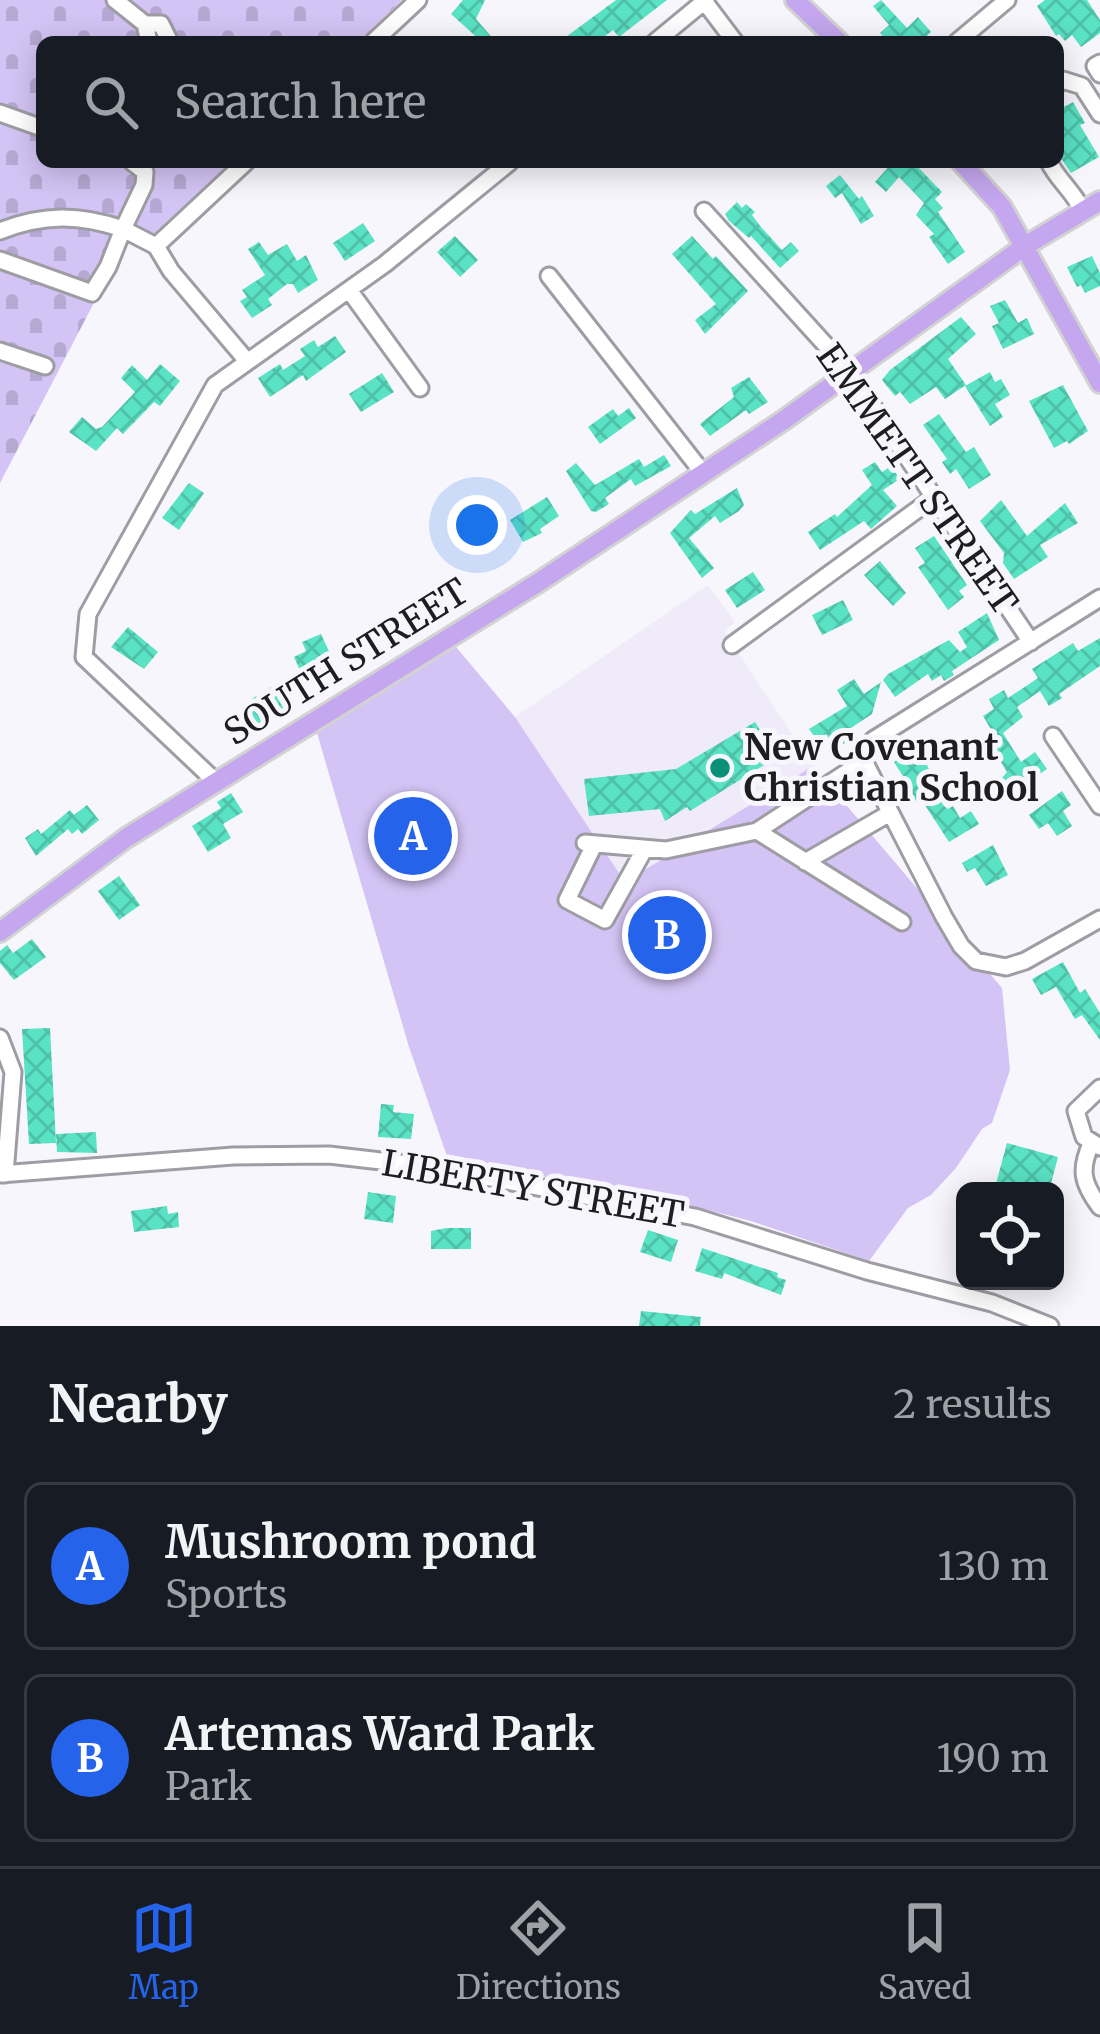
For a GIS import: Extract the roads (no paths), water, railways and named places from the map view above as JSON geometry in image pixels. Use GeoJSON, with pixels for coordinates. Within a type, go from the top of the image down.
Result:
{"type":"FeatureCollection","features":[{"type":"Feature","properties":{"kind":"main road"},"geometry":{"type":"LineString","coordinates":[[795,0],[833,36]]}},
{"type":"Feature","properties":{"kind":"main road"},"geometry":{"type":"LineString","coordinates":[[974,168],[1025,246],[1100,383]]}},
{"type":"Feature","properties":{"kind":"main road","name":"SOUTH STREET"},"geometry":{"type":"LineString","coordinates":[[0,932],[126,838],[539,582],[850,372],[1025,246],[1092,206]]}},
{"type":"Feature","properties":{"kind":"street"},"geometry":{"type":"LineString","coordinates":[[115,0],[145,24],[161,24],[167,36]]}},
{"type":"Feature","properties":{"kind":"street"},"geometry":{"type":"LineString","coordinates":[[379,36],[418,0]]}},
{"type":"Feature","properties":{"kind":"street"},"geometry":{"type":"LineString","coordinates":[[964,36],[1007,0]]}},
{"type":"Feature","properties":{"kind":"street"},"geometry":{"type":"LineString","coordinates":[[662,36],[705,1],[731,36]]}},
{"type":"Feature","properties":{"kind":"street"},"geometry":{"type":"LineString","coordinates":[[145,24],[148,36]]}},
{"type":"Feature","properties":{"kind":"street"},"geometry":{"type":"LineString","coordinates":[[1100,63],[1096,66],[1100,74]]}},
{"type":"Feature","properties":{"kind":"street"},"geometry":{"type":"LineString","coordinates":[[1064,80],[1082,86],[1100,114]]}},
{"type":"Feature","properties":{"kind":"street"},"geometry":{"type":"LineString","coordinates":[[0,113],[36,126]]}},
{"type":"Feature","properties":{"kind":"street"},"geometry":{"type":"LineString","coordinates":[[0,260],[92,292],[108,267],[143,185],[145,172],[140,168]]}},
{"type":"Feature","properties":{"kind":"street"},"geometry":{"type":"LineString","coordinates":[[156,246],[240,168]]}},
{"type":"Feature","properties":{"kind":"street"},"geometry":{"type":"LineString","coordinates":[[215,782],[84,657],[88,614],[215,385],[349,290],[502,168]]}},
{"type":"Feature","properties":{"kind":"street"},"geometry":{"type":"LineString","coordinates":[[1052,168],[1092,206]]}},
{"type":"Feature","properties":{"kind":"street","name":"EMMETT STREET"},"geometry":{"type":"LineString","coordinates":[[704,211],[850,372],[1031,642]]}},
{"type":"Feature","properties":{"kind":"street"},"geometry":{"type":"LineString","coordinates":[[0,231],[44,218],[92,218],[156,246],[171,271],[248,361]]}},
{"type":"Feature","properties":{"kind":"street"},"geometry":{"type":"LineString","coordinates":[[548,276],[703,473]]}},
{"type":"Feature","properties":{"kind":"street"},"geometry":{"type":"LineString","coordinates":[[349,290],[419,388]]}},
{"type":"Feature","properties":{"kind":"street"},"geometry":{"type":"LineString","coordinates":[[0,351],[45,366]]}},
{"type":"Feature","properties":{"kind":"street"},"geometry":{"type":"LineString","coordinates":[[733,645],[935,496]]}},
{"type":"Feature","properties":{"kind":"street"},"geometry":{"type":"LineString","coordinates":[[644,850],[605,920],[566,900],[589,844],[666,850],[757,831],[864,761],[874,740],[1100,598]]}},
{"type":"Feature","properties":{"kind":"street"},"geometry":{"type":"LineString","coordinates":[[1053,736],[1100,806]]}},
{"type":"Feature","properties":{"kind":"street"},"geometry":{"type":"LineString","coordinates":[[864,761],[944,917],[976,962],[1006,967],[1025,961],[1100,920]]}},
{"type":"Feature","properties":{"kind":"street"},"geometry":{"type":"LineString","coordinates":[[806,862],[890,814]]}},
{"type":"Feature","properties":{"kind":"street"},"geometry":{"type":"LineString","coordinates":[[757,831],[902,922]]}},
{"type":"Feature","properties":{"kind":"street"},"geometry":{"type":"LineString","coordinates":[[0,1038],[13,1072],[2,1174]]}},
{"type":"Feature","properties":{"kind":"street"},"geometry":{"type":"LineString","coordinates":[[1100,1088],[1076,1111],[1084,1137],[1096,1144],[1081,1165],[1085,1187],[1100,1207]]}},
{"type":"Feature","properties":{"kind":"street","name":"LIBERTY STREET"},"geometry":{"type":"LineString","coordinates":[[2,1174],[232,1156],[329,1155],[433,1167],[695,1217],[867,1271],[992,1303],[1050,1326]]}},
{"type":"Feature","properties":{"kind":"place","name":"New Covenant Christian School"},"geometry":{"type":"Point","coordinates":[720,768]}},
{"type":"Feature","properties":{"kind":"place","name":"Mushroom pond"},"geometry":{"type":"Point","coordinates":[413,836]}},
{"type":"Feature","properties":{"kind":"place","name":"Artemas Ward Park"},"geometry":{"type":"Point","coordinates":[667,935]}}]}
